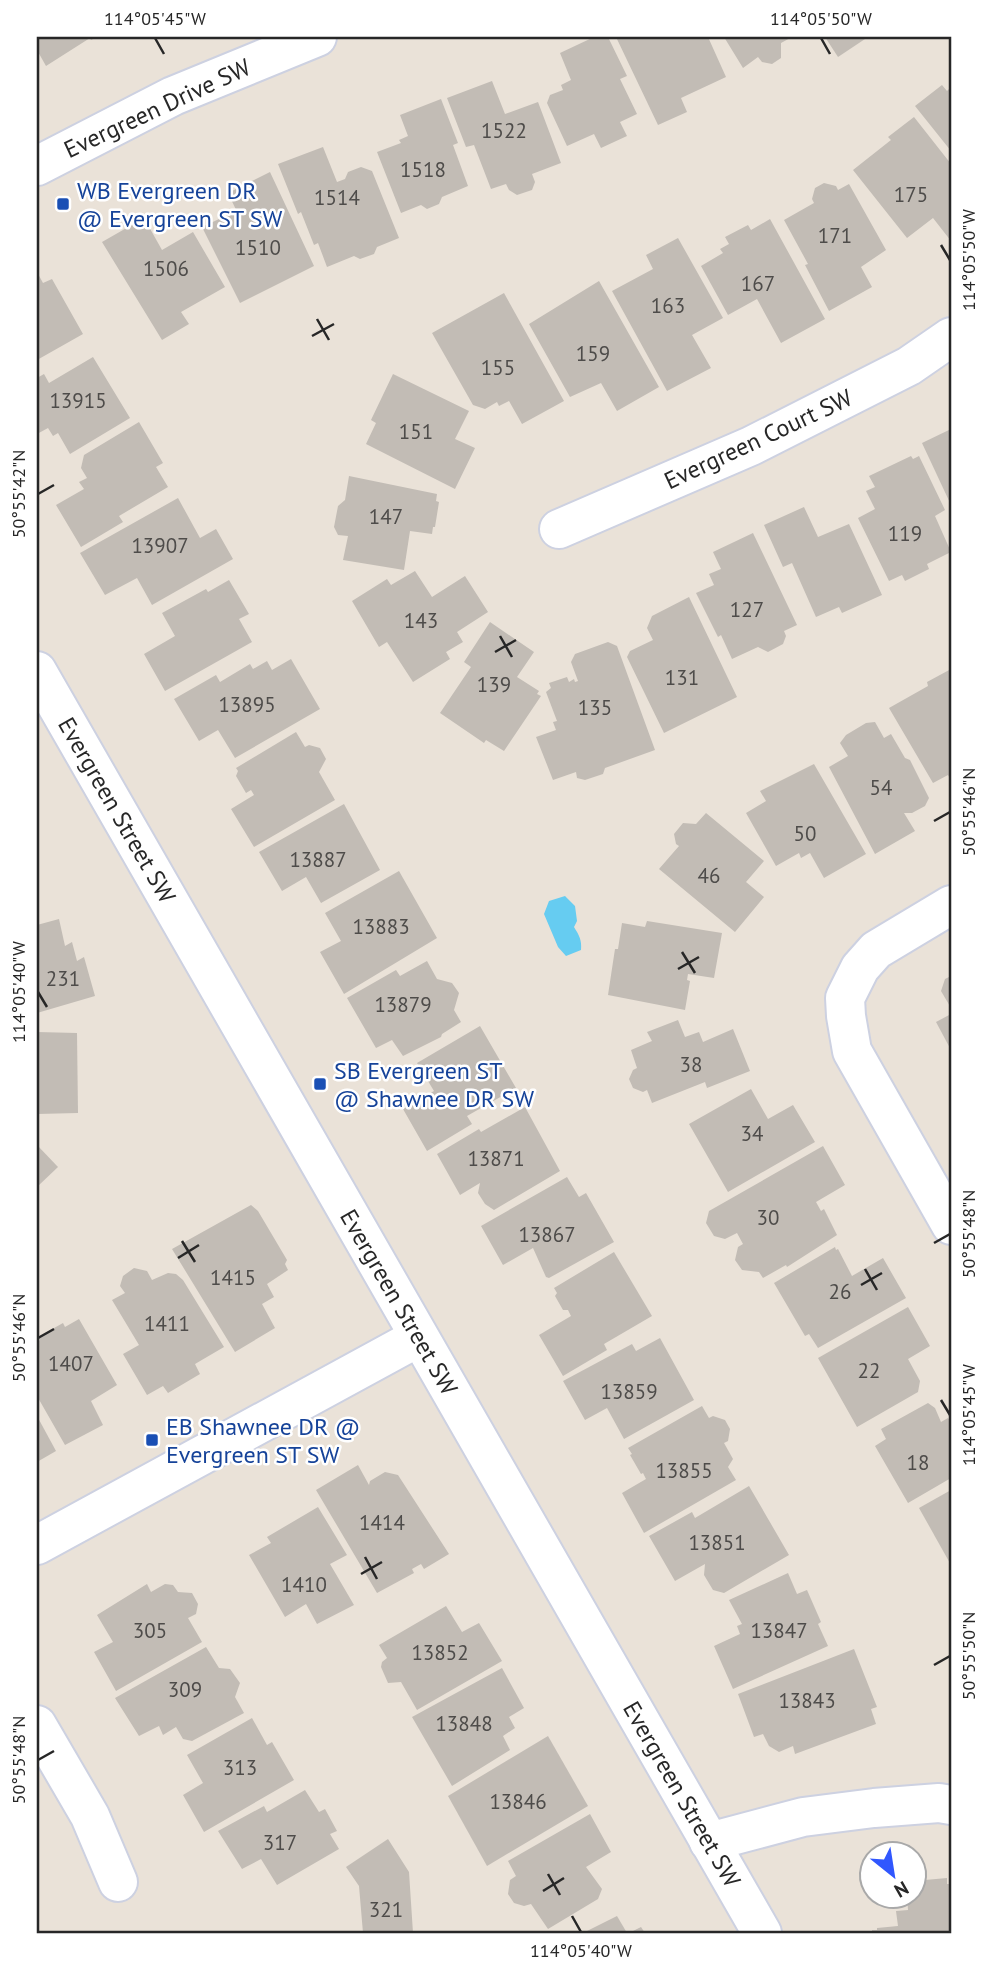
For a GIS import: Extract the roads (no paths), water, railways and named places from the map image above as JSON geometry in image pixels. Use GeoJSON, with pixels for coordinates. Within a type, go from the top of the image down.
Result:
{"type":"FeatureCollection","features":[{"type":"Feature","properties":{"kind":"street","name":"Evergreen Drive SW"},"geometry":{"type":"LineString","coordinates":[[37,166],[267,46],[317,37]]}},
{"type":"Feature","properties":{"kind":"street","name":"Evergreen Court SW"},"geometry":{"type":"LineString","coordinates":[[559,529],[751,446],[909,366],[951,337]]}},
{"type":"Feature","properties":{"kind":"street","name":"Evergreen Street SW"},"geometry":{"type":"LineString","coordinates":[[37,671],[762,1933]]}},
{"type":"Feature","properties":{"kind":"street"},"geometry":{"type":"LineString","coordinates":[[951,905],[876,950],[849,986],[845,1007],[852,1051],[951,1224]]}},
{"type":"Feature","properties":{"kind":"street"},"geometry":{"type":"LineString","coordinates":[[37,1545],[419,1337]]}},
{"type":"Feature","properties":{"kind":"street"},"geometry":{"type":"LineString","coordinates":[[37,1725],[90,1816],[118,1882]]}},
{"type":"Feature","properties":{"kind":"street"},"geometry":{"type":"LineString","coordinates":[[709,1842],[803,1817],[874,1808],[939,1803],[951,1805]]}},
{"type":"Feature","properties":{"kind":"water"},"geometry":{"type":"Polygon","coordinates":[[[565,896],[575,906],[577,921],[574,927],[581,946],[581,950],[566,956],[558,947],[544,914],[549,901],[565,896]]]}},
{"type":"Feature","properties":{"kind":"place","name":"WB Evergreen DR @ Evergreen ST SW"},"geometry":{"type":"Point","coordinates":[63,204]}},
{"type":"Feature","properties":{"kind":"place","name":"SB Evergreen ST @ Shawnee DR SW"},"geometry":{"type":"Point","coordinates":[320,1084]}},
{"type":"Feature","properties":{"kind":"place","name":"EB Shawnee DR @ Evergreen ST SW"},"geometry":{"type":"Point","coordinates":[152,1440]}}]}
